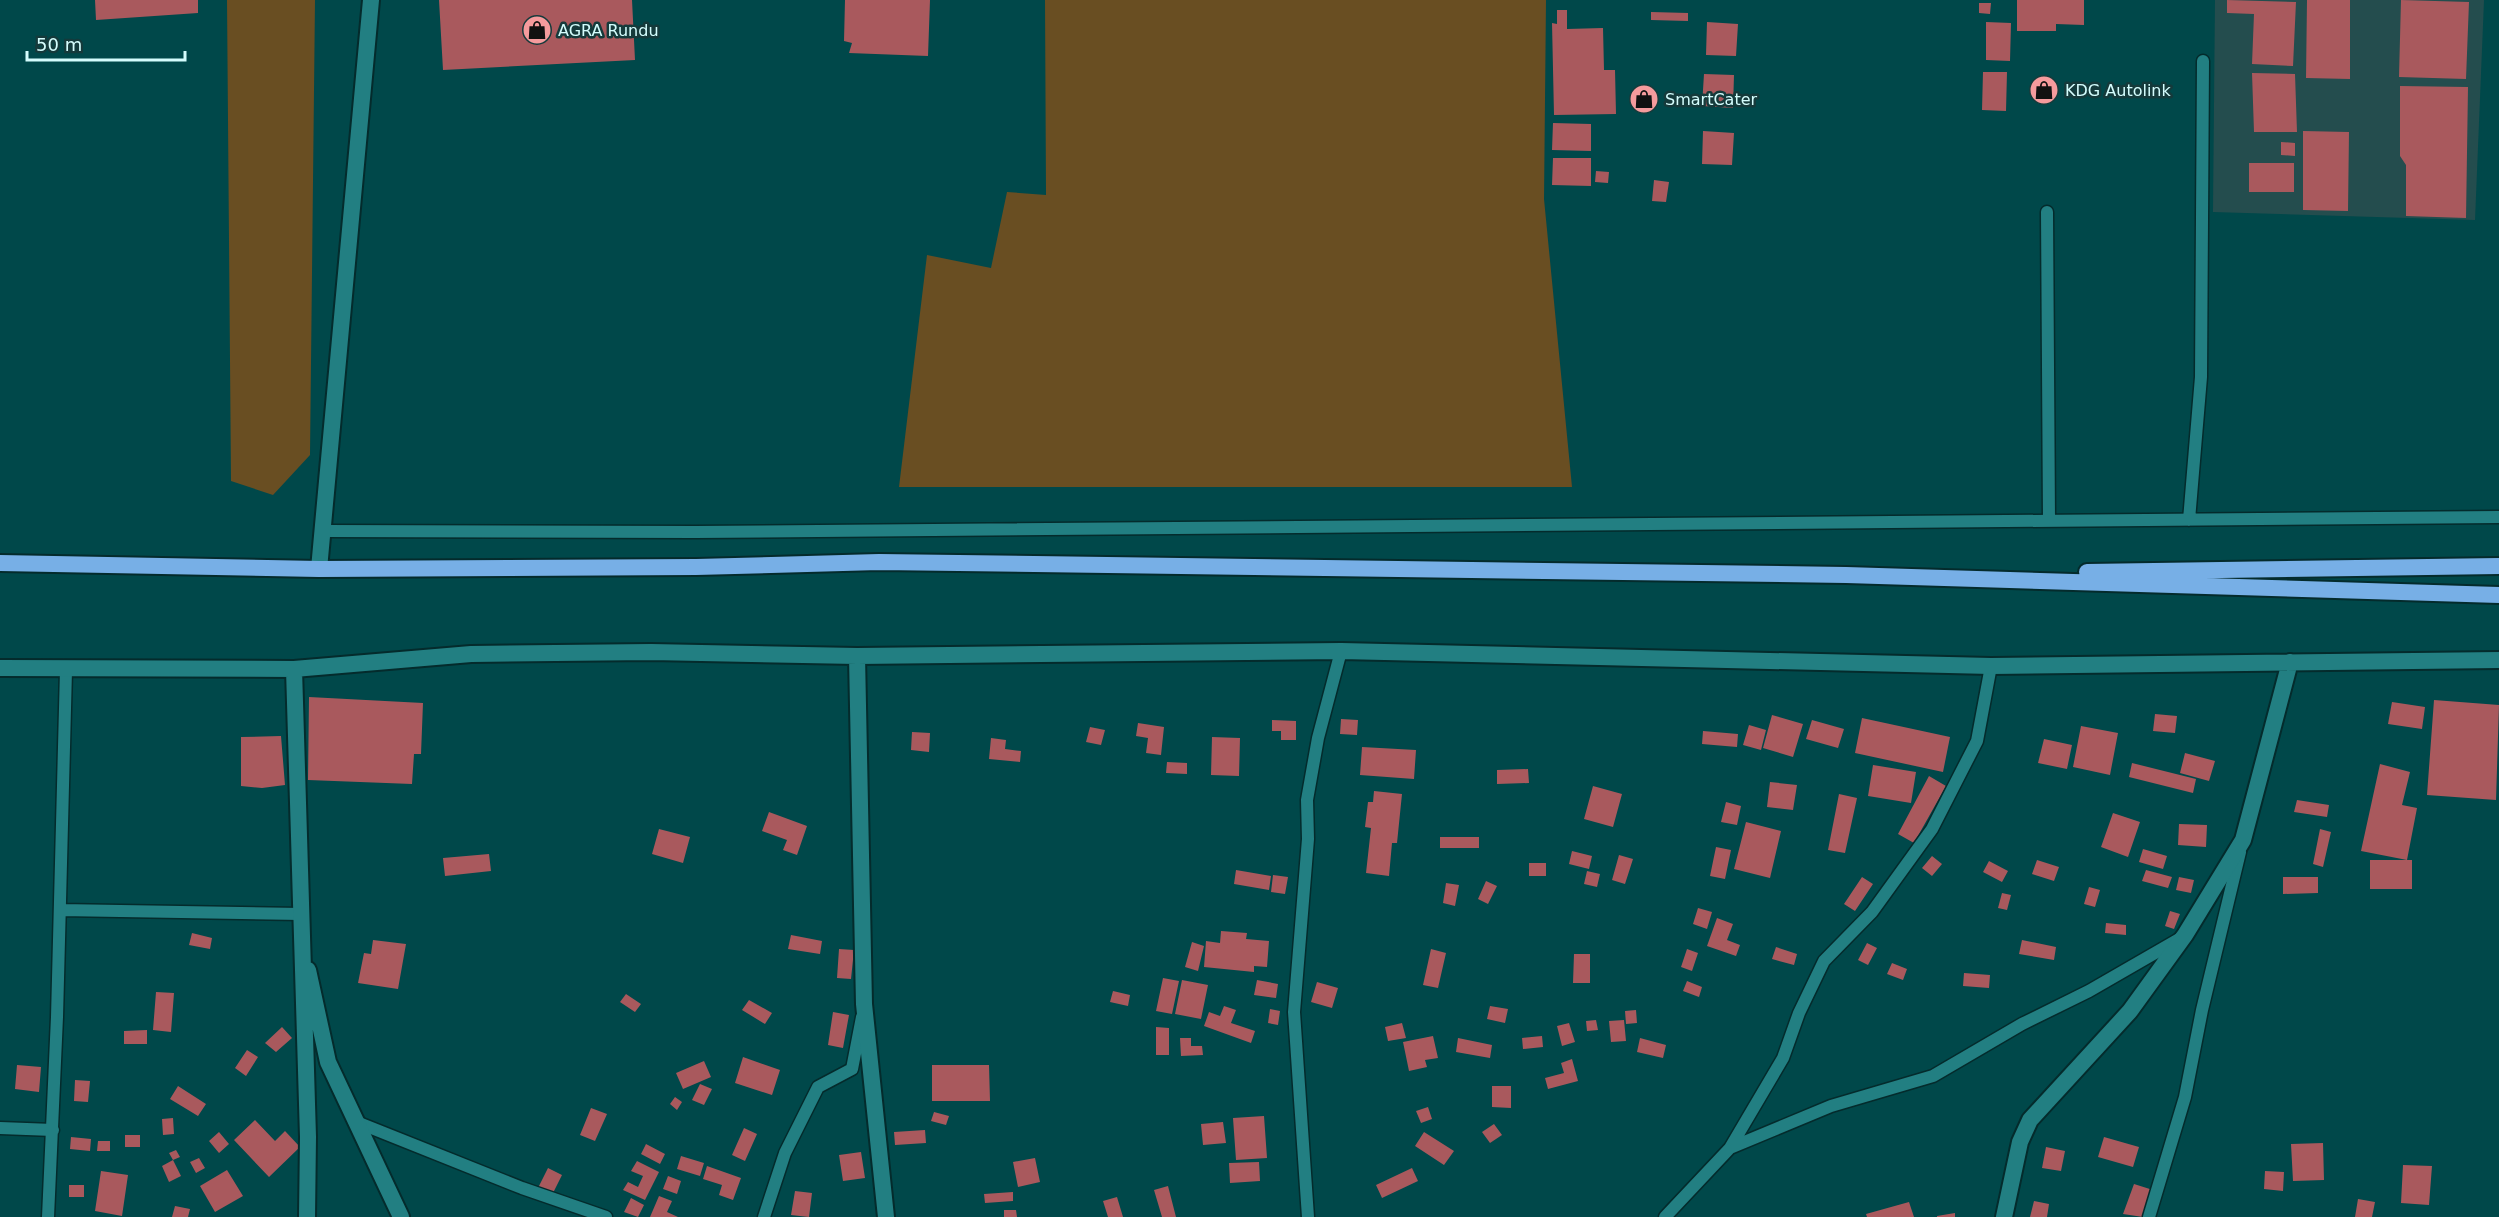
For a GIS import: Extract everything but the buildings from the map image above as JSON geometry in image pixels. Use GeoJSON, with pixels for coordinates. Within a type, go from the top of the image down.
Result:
{"type":"FeatureCollection","features":[{"type":"Feature","properties":{"kind":"highway"},"geometry":{"type":"LineString","coordinates":[[0,563],[320,569],[684,567],[879,562],[1846,575],[2499,595]]}},
{"type":"Feature","properties":{"kind":"highway"},"geometry":{"type":"LineString","coordinates":[[1846,575],[2499,566]]}},
{"type":"Feature","properties":{"kind":"street"},"geometry":{"type":"LineString","coordinates":[[320,569],[371,0]]}},
{"type":"Feature","properties":{"kind":"street"},"geometry":{"type":"LineString","coordinates":[[0,668],[294,669],[471,654],[651,652],[857,656],[1341,651],[1992,666],[2499,660]]}},
{"type":"Feature","properties":{"kind":"street"},"geometry":{"type":"LineString","coordinates":[[857,656],[864,1004],[886,1217]]}},
{"type":"Feature","properties":{"kind":"street"},"geometry":{"type":"LineString","coordinates":[[2004,1217],[2020,1142],[2030,1120],[2130,1011],[2185,935],[2243,840],[2290,662]]}},
{"type":"Feature","properties":{"kind":"street"},"geometry":{"type":"LineString","coordinates":[[294,669],[300,943],[308,1137],[307,1217]]}},
{"type":"Feature","properties":{"kind":"street"},"geometry":{"type":"LineString","coordinates":[[300,943],[316,1000],[324,1049],[353,1120],[401,1217]]}},
{"type":"Feature","properties":{"kind":"lane"},"geometry":{"type":"LineString","coordinates":[[2189,520],[2201,377],[2203,61]]}},
{"type":"Feature","properties":{"kind":"lane"},"geometry":{"type":"LineString","coordinates":[[2047,212],[2049,521]]}},
{"type":"Feature","properties":{"kind":"lane"},"geometry":{"type":"LineString","coordinates":[[324,531],[706,532],[2499,517]]}},
{"type":"Feature","properties":{"kind":"lane"},"geometry":{"type":"LineString","coordinates":[[1308,1217],[1294,1012],[1295,984],[1308,839],[1306,800],[1318,738],[1341,651]]}},
{"type":"Feature","properties":{"kind":"lane"},"geometry":{"type":"LineString","coordinates":[[1665,1217],[1730,1148],[1783,1059],[1799,1013],[1824,961],[1872,912],[1932,829],[1977,741],[1992,666]]}},
{"type":"Feature","properties":{"kind":"lane"},"geometry":{"type":"LineString","coordinates":[[48,1217],[53,1130],[66,670]]}},
{"type":"Feature","properties":{"kind":"lane"},"geometry":{"type":"LineString","coordinates":[[2149,1217],[2185,1097],[2202,1010],[2243,840]]}},
{"type":"Feature","properties":{"kind":"lane"},"geometry":{"type":"LineString","coordinates":[[60,910],[301,914]]}},
{"type":"Feature","properties":{"kind":"lane"},"geometry":{"type":"LineString","coordinates":[[1730,1148],[1831,1106],[1933,1076],[2022,1024],[2089,991],[2185,935]]}},
{"type":"Feature","properties":{"kind":"lane"},"geometry":{"type":"LineString","coordinates":[[764,1217],[785,1153],[818,1087],[852,1069],[864,1004]]}},
{"type":"Feature","properties":{"kind":"lane"},"geometry":{"type":"LineString","coordinates":[[353,1120],[522,1188],[606,1217]]}},
{"type":"Feature","properties":{"kind":"lane"},"geometry":{"type":"LineString","coordinates":[[0,1128],[53,1130]]}},
{"type":"Feature","properties":{"kind":"lane"},"geometry":{"type":"LineString","coordinates":[[1677,1217],[1699,1183]]}},
{"type":"Feature","properties":{"kind":"shaded area"},"geometry":{"type":"Polygon","coordinates":[[[227,0],[315,0],[310,455],[273,495],[231,481],[227,0]]]}},
{"type":"Feature","properties":{"kind":"shaded area"},"geometry":{"type":"Polygon","coordinates":[[[1045,0],[1546,0],[1544,199],[1572,487],[899,487],[927,255],[991,268],[1007,192],[1046,195],[1045,0]]]}},
{"type":"Feature","properties":{"kind":"shaded area"},"geometry":{"type":"Polygon","coordinates":[[[2215,0],[2484,0],[2475,220],[2213,212],[2215,0]]]}},
{"type":"Feature","properties":{"kind":"place","name":"AGRA Rundu"},"geometry":{"type":"Point","coordinates":[537,30]}},
{"type":"Feature","properties":{"kind":"place","name":"KDG Autolink"},"geometry":{"type":"Point","coordinates":[2044,90]}},
{"type":"Feature","properties":{"kind":"place","name":"SmartCater"},"geometry":{"type":"Point","coordinates":[1644,99]}}]}
